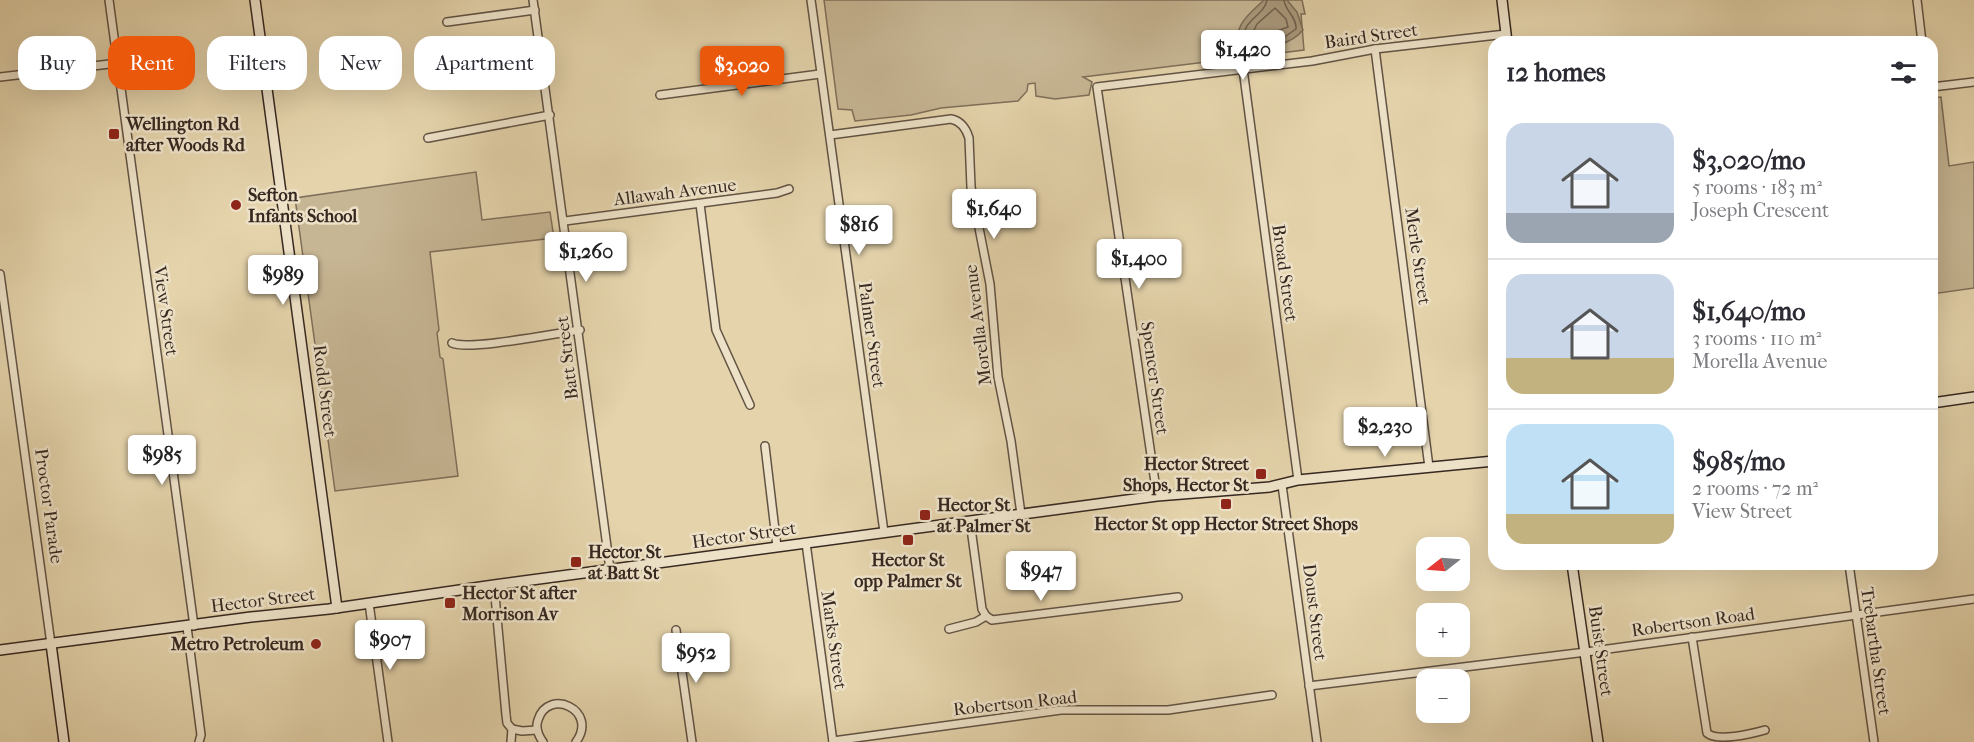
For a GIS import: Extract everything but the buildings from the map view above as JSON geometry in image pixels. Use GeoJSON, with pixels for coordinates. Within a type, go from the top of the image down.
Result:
{"type":"FeatureCollection","features":[{"type":"Feature","properties":{"kind":"main road","name":"Rodd Street"},"geometry":{"type":"LineString","coordinates":[[255,0],[337,608]]}},
{"type":"Feature","properties":{"kind":"main road"},"geometry":{"type":"LineString","coordinates":[[1502,0],[1507,36]]}},
{"type":"Feature","properties":{"kind":"main road"},"geometry":{"type":"LineString","coordinates":[[1938,402],[1974,397]]}},
{"type":"Feature","properties":{"kind":"main road","name":"Hector Street"},"geometry":{"type":"LineString","coordinates":[[0,650],[337,608],[1157,496],[1282,485],[1298,480],[1488,462]]}},
{"type":"Feature","properties":{"kind":"main road","name":"Buist Street"},"geometry":{"type":"LineString","coordinates":[[1573,570],[1598,742]]}},
{"type":"Feature","properties":{"kind":"main road","name":"Proctor Parade"},"geometry":{"type":"LineString","coordinates":[[51,644],[64,742]]}},
{"type":"Feature","properties":{"kind":"street","name":"View Street"},"geometry":{"type":"LineString","coordinates":[[109,0],[114,36]]}},
{"type":"Feature","properties":{"kind":"street","name":"Batt Street"},"geometry":{"type":"LineString","coordinates":[[534,0],[580,330],[589,418],[610,569]]}},
{"type":"Feature","properties":{"kind":"street","name":"Palmer Street"},"geometry":{"type":"LineString","coordinates":[[811,0],[884,532]]}},
{"type":"Feature","properties":{"kind":"street"},"geometry":{"type":"LineString","coordinates":[[1917,0],[1921,36]]}},
{"type":"Feature","properties":{"kind":"street"},"geometry":{"type":"LineString","coordinates":[[447,22],[535,10]]}},
{"type":"Feature","properties":{"kind":"street","name":"Baird Street"},"geometry":{"type":"LineString","coordinates":[[1097,87],[1312,60],[1375,49],[1488,40]]}},
{"type":"Feature","properties":{"kind":"street","name":"Merle Street"},"geometry":{"type":"LineString","coordinates":[[1375,49],[1430,467]]}},
{"type":"Feature","properties":{"kind":"street"},"geometry":{"type":"LineString","coordinates":[[0,77],[108,64]]}},
{"type":"Feature","properties":{"kind":"street","name":"Broad Street"},"geometry":{"type":"LineString","coordinates":[[1243,69],[1298,480]]}},
{"type":"Feature","properties":{"kind":"street"},"geometry":{"type":"LineString","coordinates":[[660,95],[820,74]]}},
{"type":"Feature","properties":{"kind":"street"},"geometry":{"type":"LineString","coordinates":[[1938,86],[1974,82]]}},
{"type":"Feature","properties":{"kind":"street","name":"Spencer Street"},"geometry":{"type":"LineString","coordinates":[[1097,87],[1157,496]]}},
{"type":"Feature","properties":{"kind":"street","name":"View Street"},"geometry":{"type":"LineString","coordinates":[[121,90],[190,626],[201,735],[199,742]]}},
{"type":"Feature","properties":{"kind":"street"},"geometry":{"type":"LineString","coordinates":[[428,138],[550,115]]}},
{"type":"Feature","properties":{"kind":"street","name":"Morella Avenue"},"geometry":{"type":"LineString","coordinates":[[830,135],[951,119],[960,122],[965,128],[969,138],[972,194],[990,284],[996,368],[1011,441],[1021,514]]}},
{"type":"Feature","properties":{"kind":"street","name":"Allawah Avenue"},"geometry":{"type":"LineString","coordinates":[[565,221],[700,204],[777,193],[789,189]]}},
{"type":"Feature","properties":{"kind":"street"},"geometry":{"type":"LineString","coordinates":[[700,204],[716,330],[750,405]]}},
{"type":"Feature","properties":{"kind":"street","name":"Proctor Parade"},"geometry":{"type":"LineString","coordinates":[[0,274],[4,326],[51,644]]}},
{"type":"Feature","properties":{"kind":"street"},"geometry":{"type":"LineString","coordinates":[[452,343],[458,346],[486,344],[580,330]]}},
{"type":"Feature","properties":{"kind":"street"},"geometry":{"type":"LineString","coordinates":[[765,446],[777,547]]}},
{"type":"Feature","properties":{"kind":"street","name":"Doust Street"},"geometry":{"type":"LineString","coordinates":[[1282,485],[1317,742]]}},
{"type":"Feature","properties":{"kind":"street"},"geometry":{"type":"LineString","coordinates":[[969,521],[982,609],[992,620],[1178,597]]}},
{"type":"Feature","properties":{"kind":"street","name":"Marks Street"},"geometry":{"type":"LineString","coordinates":[[806,543],[833,742]]}},
{"type":"Feature","properties":{"kind":"street","name":"Trebartha Street"},"geometry":{"type":"LineString","coordinates":[[1850,570],[1874,742]]}},
{"type":"Feature","properties":{"kind":"street"},"geometry":{"type":"LineString","coordinates":[[494,585],[507,723],[512,729],[537,730]]}},
{"type":"Feature","properties":{"kind":"street","name":"Robertson Road"},"geometry":{"type":"LineString","coordinates":[[1309,686],[1586,652],[1974,599]]}},
{"type":"Feature","properties":{"kind":"street"},"geometry":{"type":"LineString","coordinates":[[369,603],[388,742]]}},
{"type":"Feature","properties":{"kind":"street"},"geometry":{"type":"LineString","coordinates":[[949,629],[976,622],[986,616]]}},
{"type":"Feature","properties":{"kind":"street"},"geometry":{"type":"LineString","coordinates":[[676,630],[692,742]]}},
{"type":"Feature","properties":{"kind":"street"},"geometry":{"type":"LineString","coordinates":[[1692,637],[1705,729],[1709,736],[1716,739],[1749,735],[1765,730]]}},
{"type":"Feature","properties":{"kind":"street","name":"Robertson Road"},"geometry":{"type":"LineString","coordinates":[[833,742],[1061,710],[1168,710],[1272,694]]}},
{"type":"Feature","properties":{"kind":"street"},"geometry":{"type":"LineString","coordinates":[[543,742],[537,730],[538,720],[543,711],[551,705],[567,705],[575,710],[581,719],[582,729],[576,742]]}},
{"type":"Feature","properties":{"kind":"street"},"geometry":{"type":"LineString","coordinates":[[511,742],[512,729]]}},
{"type":"Feature","properties":{"kind":"shaded area"},"geometry":{"type":"Polygon","coordinates":[[[824,0],[1302,0],[1305,14],[1301,14],[1304,50],[1083,77],[1092,82],[1089,95],[1055,99],[1036,96],[1035,83],[1028,84],[1027,91],[1018,101],[941,108],[911,115],[855,121],[852,110],[838,109],[824,0]]]}},
{"type":"Feature","properties":{"kind":"shaded area"},"geometry":{"type":"Polygon","coordinates":[[[1938,97],[1941,97],[1949,166],[1974,162],[1974,288],[1938,293],[1938,97]]]}},
{"type":"Feature","properties":{"kind":"shaded area"},"geometry":{"type":"Polygon","coordinates":[[[476,172],[482,220],[550,212],[554,238],[430,252],[440,357],[443,359],[458,476],[335,491],[295,198],[476,172]]]}},
{"type":"Feature","properties":{"kind":"water"},"geometry":{"type":"Polygon","coordinates":[[[1264,0],[1287,0],[1297,12],[1303,30],[1284,43],[1246,49],[1240,43],[1239,29],[1247,16],[1264,0]]]}},
{"type":"Feature","properties":{"kind":"place","name":"Wellington Rd after Woods Rd"},"geometry":{"type":"Point","coordinates":[114,134]}},
{"type":"Feature","properties":{"kind":"place","name":"Sefton Infants School"},"geometry":{"type":"Point","coordinates":[236,205]}},
{"type":"Feature","properties":{"kind":"place","name":"Hector Street Shops, Hector St"},"geometry":{"type":"Point","coordinates":[1261,474]}},
{"type":"Feature","properties":{"kind":"place","name":"Hector St opp Hector Street Shops"},"geometry":{"type":"Point","coordinates":[1226,504]}},
{"type":"Feature","properties":{"kind":"place","name":"Hector St at Palmer St"},"geometry":{"type":"Point","coordinates":[925,515]}},
{"type":"Feature","properties":{"kind":"place","name":"Hector St opp Palmer St"},"geometry":{"type":"Point","coordinates":[908,540]}},
{"type":"Feature","properties":{"kind":"place","name":"Hector St at Batt St"},"geometry":{"type":"Point","coordinates":[576,562]}},
{"type":"Feature","properties":{"kind":"place","name":"Hector St after Morrison Av"},"geometry":{"type":"Point","coordinates":[450,603]}},
{"type":"Feature","properties":{"kind":"place","name":"Metro Petroleum"},"geometry":{"type":"Point","coordinates":[316,644]}}]}
